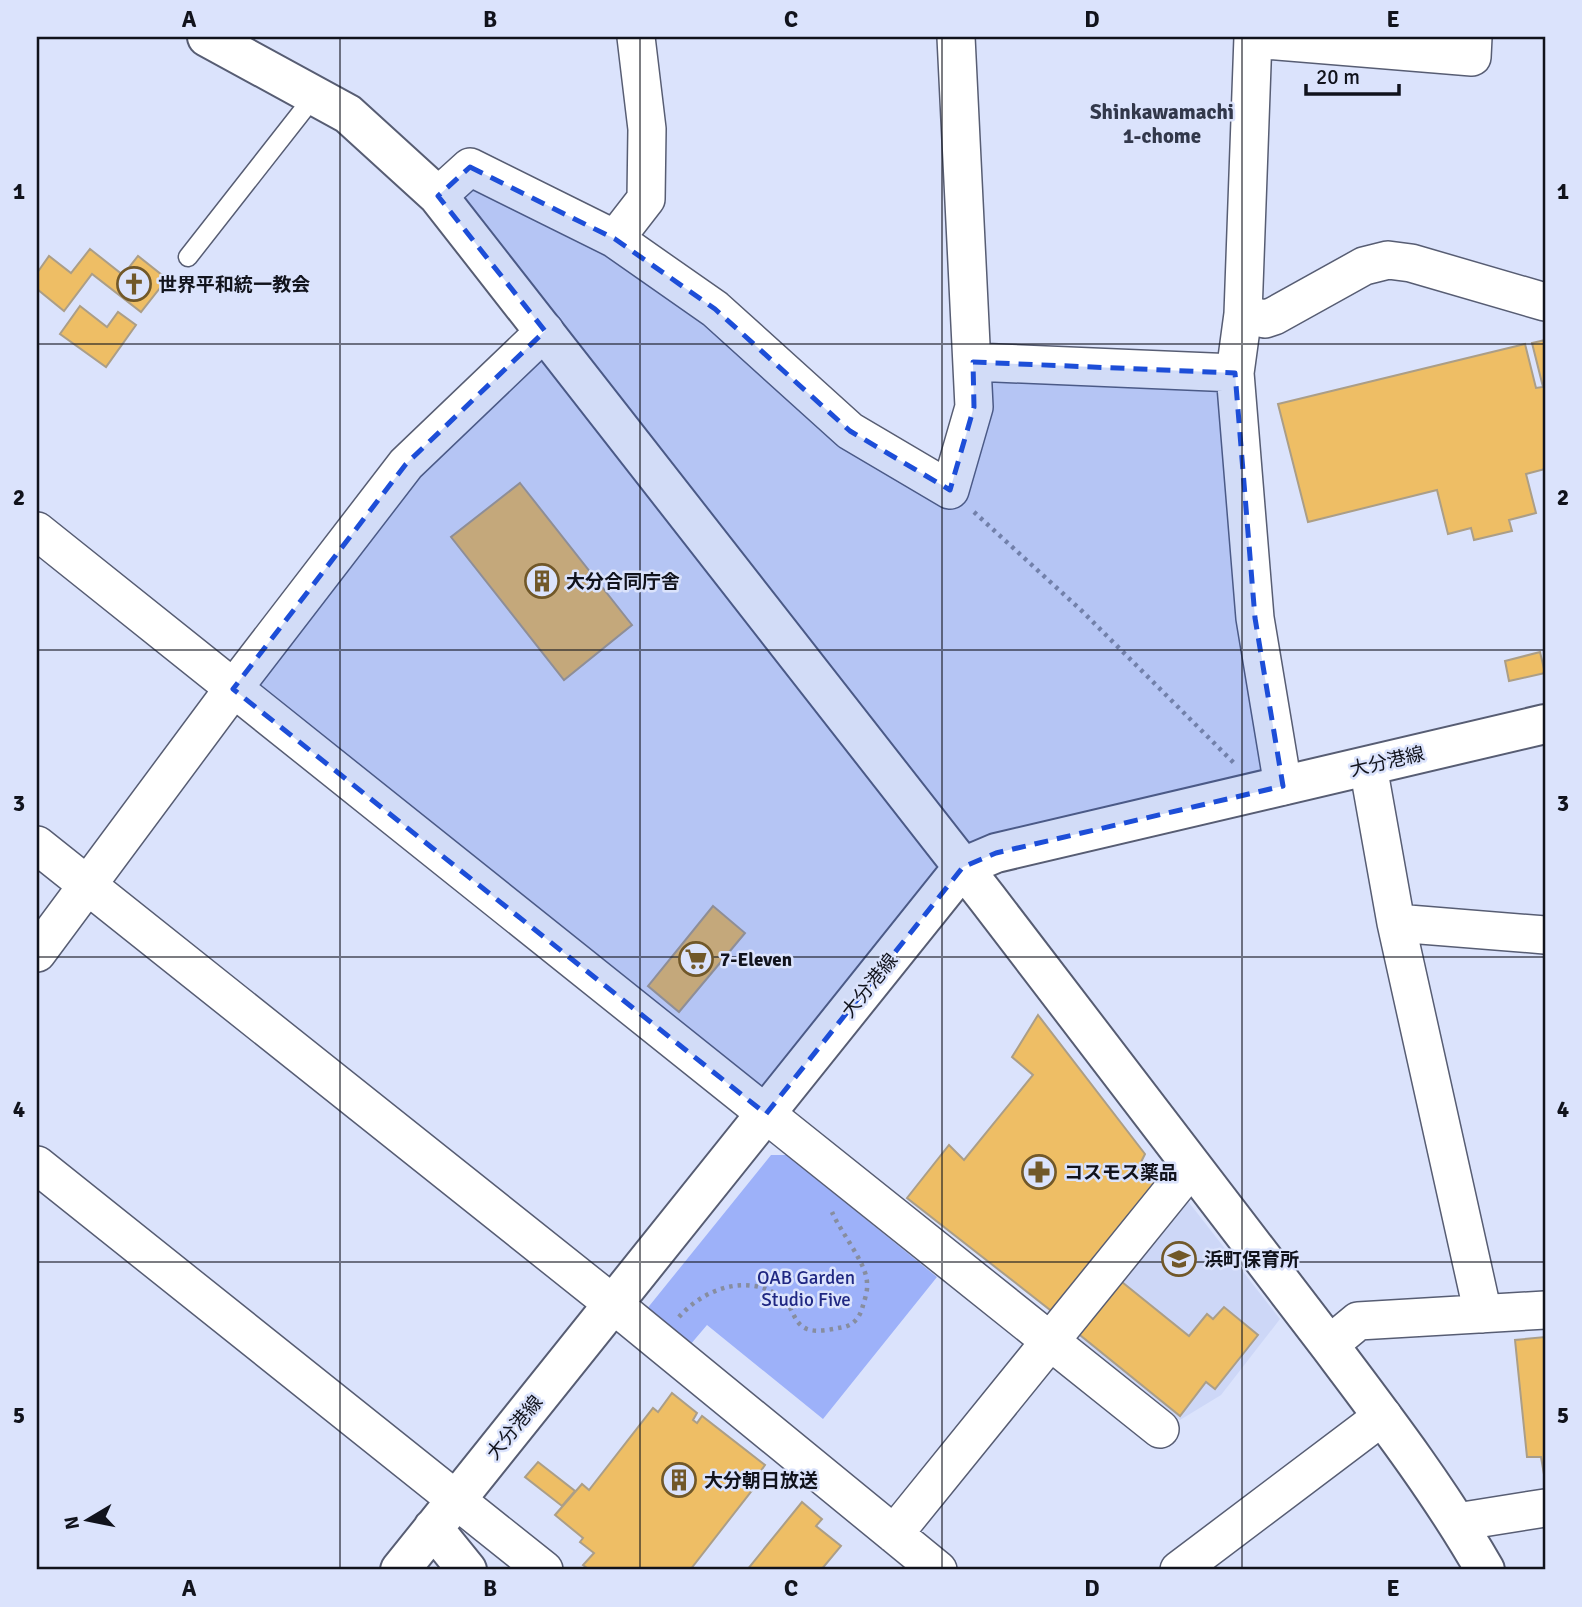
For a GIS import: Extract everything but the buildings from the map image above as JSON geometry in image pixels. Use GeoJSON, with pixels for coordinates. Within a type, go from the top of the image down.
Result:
{"type":"FeatureCollection","features":[{"type":"Feature","properties":{"kind":"street"},"geometry":{"type":"LineString","coordinates":[[207,37],[348,114],[438,196],[963,867],[1329,1345],[1383,1416],[1457,1522],[1485,1570]]}},
{"type":"Feature","properties":{"kind":"street"},"geometry":{"type":"LineString","coordinates":[[615,239],[646,199],[647,129],[636,37]]}},
{"type":"Feature","properties":{"kind":"street"},"geometry":{"type":"LineString","coordinates":[[438,196],[470,167],[615,239],[715,309],[850,431],[950,490],[974,407],[956,37]]}},
{"type":"Feature","properties":{"kind":"street"},"geometry":{"type":"LineString","coordinates":[[1283,786],[1255,618],[1235,373],[1243,314],[1253,38],[1472,57],[1473,37]]}},
{"type":"Feature","properties":{"kind":"street"},"geometry":{"type":"LineString","coordinates":[[1243,314],[1265,319],[1274,316],[1364,265],[1388,260],[1411,263],[1512,290],[1545,302]]}},
{"type":"Feature","properties":{"kind":"street"},"geometry":{"type":"LineString","coordinates":[[37,953],[233,689],[406,464],[545,331]]}},
{"type":"Feature","properties":{"kind":"street"},"geometry":{"type":"LineString","coordinates":[[973,362],[1235,373]]}},
{"type":"Feature","properties":{"kind":"street"},"geometry":{"type":"LineString","coordinates":[[37,531],[1160,1429]]}},
{"type":"Feature","properties":{"kind":"street","name":"大分港線"},"geometry":{"type":"LineString","coordinates":[[400,1570],[963,867],[996,853],[1545,724]]}},
{"type":"Feature","properties":{"kind":"street"},"geometry":{"type":"LineString","coordinates":[[1368,766],[1396,923],[1483,1314]]}},
{"type":"Feature","properties":{"kind":"street"},"geometry":{"type":"LineString","coordinates":[[37,845],[613,1304],[938,1570]]}},
{"type":"Feature","properties":{"kind":"street"},"geometry":{"type":"LineString","coordinates":[[1396,923],[1545,935]]}},
{"type":"Feature","properties":{"kind":"street"},"geometry":{"type":"LineString","coordinates":[[37,1165],[444,1515],[544,1570]]}},
{"type":"Feature","properties":{"kind":"street"},"geometry":{"type":"LineString","coordinates":[[894,1534],[1192,1166]]}},
{"type":"Feature","properties":{"kind":"street"},"geometry":{"type":"LineString","coordinates":[[1329,1345],[1358,1321],[1545,1310]]}},
{"type":"Feature","properties":{"kind":"street"},"geometry":{"type":"LineString","coordinates":[[1180,1570],[1383,1416]]}},
{"type":"Feature","properties":{"kind":"street"},"geometry":{"type":"LineString","coordinates":[[1457,1522],[1545,1508]]}},
{"type":"Feature","properties":{"kind":"street"},"geometry":{"type":"LineString","coordinates":[[444,1515],[467,1570]]}},
{"type":"Feature","properties":{"kind":"lane"},"geometry":{"type":"LineString","coordinates":[[188,257],[315,95]]}},
{"type":"Feature","properties":{"kind":"path"},"geometry":{"type":"LineString","coordinates":[[950,490],[1082,611],[1242,772]]}},
{"type":"Feature","properties":{"kind":"path"},"geometry":{"type":"LineString","coordinates":[[658,1341],[683,1312],[695,1304],[714,1292],[745,1284],[758,1286],[786,1302],[797,1323],[804,1328],[825,1330],[850,1325],[860,1315],[868,1284],[865,1269],[831,1209],[831,1202],[846,1179]]}},
{"type":"Feature","properties":{"kind":"highlighted area"},"geometry":{"type":"Polygon","coordinates":[[[470,167],[615,239],[715,309],[850,431],[950,490],[974,407],[973,362],[1235,373],[1255,618],[1283,786],[996,853],[963,867],[766,1114],[233,689],[406,464],[545,331],[438,196],[470,167]]]}},
{"type":"Feature","properties":{"kind":"shaded area","name":"浜町保育所"},"geometry":{"type":"Polygon","coordinates":[[[1187,1200],[1280,1319],[1221,1395],[1180,1420],[1067,1333],[1187,1200]]]}},
{"type":"Feature","properties":{"kind":"green space","name":"OAB Garden Studio Five"},"geometry":{"type":"Polygon","coordinates":[[[771,1155],[787,1155],[937,1277],[823,1419],[707,1325],[690,1345],[646,1310],[771,1155]]]}},
{"type":"Feature","properties":{"kind":"place","name":"世界平和統一教会"},"geometry":{"type":"Point","coordinates":[134,284]}},
{"type":"Feature","properties":{"kind":"place","name":"大分合同庁舎"},"geometry":{"type":"Point","coordinates":[542,581]}},
{"type":"Feature","properties":{"kind":"place","name":"7-Eleven"},"geometry":{"type":"Point","coordinates":[696,959]}},
{"type":"Feature","properties":{"kind":"place","name":"コスモス薬品"},"geometry":{"type":"Point","coordinates":[1039,1172]}},
{"type":"Feature","properties":{"kind":"place","name":"浜町保育所"},"geometry":{"type":"Point","coordinates":[1179,1259]}},
{"type":"Feature","properties":{"kind":"place","name":"大分朝日放送"},"geometry":{"type":"Point","coordinates":[679,1480]}},
{"type":"Feature","properties":{"kind":"district","name":"Shinkawamachi 1-chome"},"geometry":{"type":"Point","coordinates":[1162,124]}}]}
